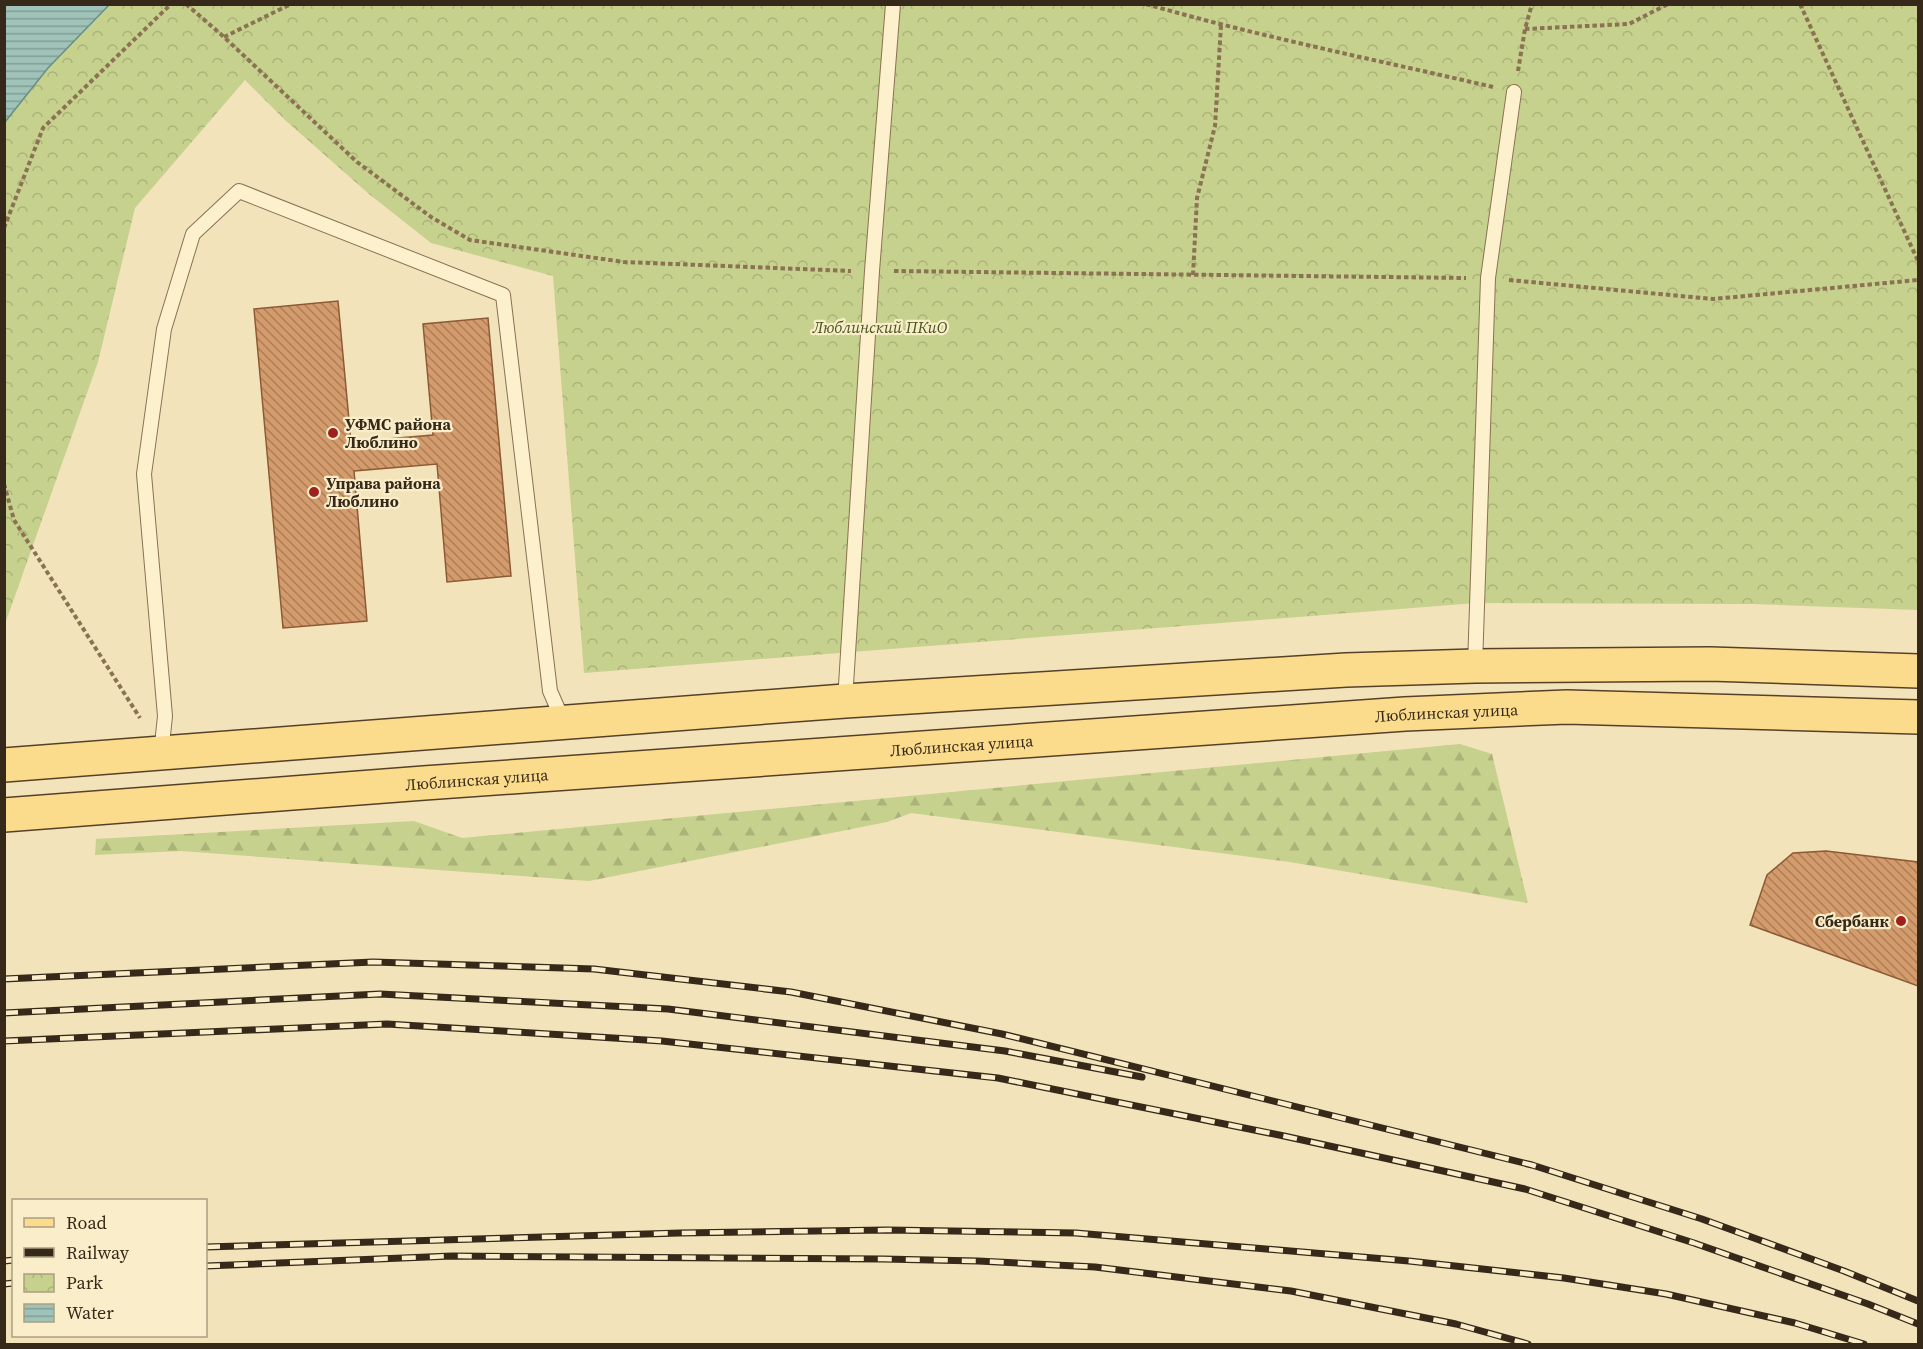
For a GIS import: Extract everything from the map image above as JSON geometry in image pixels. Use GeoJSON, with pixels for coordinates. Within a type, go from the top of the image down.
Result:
{"type":"FeatureCollection","features":[{"type":"Feature","properties":{"kind":"main road"},"geometry":{"type":"LineString","coordinates":[[4,765],[845,701],[1322,672],[1475,666],[1710,664],[1918,671]]}},
{"type":"Feature","properties":{"kind":"main road","name":"Люблинская улица"},"geometry":{"type":"LineString","coordinates":[[4,815],[1405,714],[1567,707],[1918,717]]}},
{"type":"Feature","properties":{"kind":"lane"},"geometry":{"type":"LineString","coordinates":[[845,701],[872,271],[893,4]]}},
{"type":"Feature","properties":{"kind":"lane"},"geometry":{"type":"LineString","coordinates":[[1475,666],[1488,278],[1514,92]]}},
{"type":"Feature","properties":{"kind":"lane"},"geometry":{"type":"LineString","coordinates":[[160,754],[165,716],[144,474],[164,329],[193,234],[239,191],[502,295],[550,691],[564,723]]}},
{"type":"Feature","properties":{"kind":"path"},"geometry":{"type":"LineString","coordinates":[[4,228],[43,128],[171,4]]}},
{"type":"Feature","properties":{"kind":"path"},"geometry":{"type":"LineString","coordinates":[[186,4],[357,162],[431,217],[470,240],[624,262],[872,271],[1488,278],[1713,299],[1918,280]]}},
{"type":"Feature","properties":{"kind":"path"},"geometry":{"type":"LineString","coordinates":[[224,37],[291,4]]}},
{"type":"Feature","properties":{"kind":"path"},"geometry":{"type":"LineString","coordinates":[[1146,4],[1221,25],[1514,92],[1525,29],[1532,4]]}},
{"type":"Feature","properties":{"kind":"path"},"geometry":{"type":"LineString","coordinates":[[1525,29],[1629,24],[1668,4]]}},
{"type":"Feature","properties":{"kind":"path"},"geometry":{"type":"LineString","coordinates":[[1800,4],[1918,261]]}},
{"type":"Feature","properties":{"kind":"path"},"geometry":{"type":"LineString","coordinates":[[1193,275],[1197,198],[1215,126],[1221,25]]}},
{"type":"Feature","properties":{"kind":"path"},"geometry":{"type":"LineString","coordinates":[[4,484],[14,520],[140,718]]}},
{"type":"Feature","properties":{"kind":"green space","name":"Люблинский ПКиО"},"geometry":{"type":"Polygon","coordinates":[[[109,5],[1918,5],[1918,610],[1753,604],[1476,603],[584,673],[553,276],[431,243],[369,194],[285,120],[245,80],[135,208],[98,362],[5,624],[5,122],[48,68],[109,5]]]}},
{"type":"Feature","properties":{"kind":"green space"},"geometry":{"type":"Polygon","coordinates":[[[1460,744],[1492,754],[1528,903],[1290,862],[911,813],[887,822],[589,881],[180,851],[95,855],[96,839],[414,821],[462,838],[1460,744]]]}},
{"type":"Feature","properties":{"kind":"water"},"geometry":{"type":"Polygon","coordinates":[[[5,4],[109,5],[48,68],[5,122],[5,4]]]}},
{"type":"Feature","properties":{"kind":"building"},"geometry":{"type":"Polygon","coordinates":[[[338,301],[351,442],[433,435],[423,324],[488,318],[511,576],[447,582],[437,464],[354,471],[367,621],[283,628],[254,309],[338,301]]]}},
{"type":"Feature","properties":{"kind":"building"},"geometry":{"type":"Polygon","coordinates":[[[1826,851],[1918,862],[1918,986],[1750,925],[1767,875],[1793,853],[1826,851]]]}},
{"type":"Feature","properties":{"kind":"railway"},"geometry":{"type":"LineString","coordinates":[[4,979],[373,962],[594,969],[791,992],[1002,1034],[1532,1165],[1702,1219],[1918,1301]]}},
{"type":"Feature","properties":{"kind":"railway"},"geometry":{"type":"LineString","coordinates":[[4,1013],[380,994],[668,1009],[1005,1051],[1142,1077]]}},
{"type":"Feature","properties":{"kind":"railway"},"geometry":{"type":"LineString","coordinates":[[4,1041],[387,1024],[662,1041],[998,1078],[1284,1136],[1525,1189],[1694,1243],[1868,1304],[1918,1324]]}},
{"type":"Feature","properties":{"kind":"railway"},"geometry":{"type":"LineString","coordinates":[[207,1247],[680,1233],[887,1230],[1076,1233],[1409,1261],[1564,1278],[1666,1294],[1795,1323],[1864,1344]]}},
{"type":"Feature","properties":{"kind":"railway"},"geometry":{"type":"LineString","coordinates":[[207,1266],[452,1256],[883,1259],[1095,1267],[1291,1291],[1456,1324],[1528,1344]]}},
{"type":"Feature","properties":{"kind":"railway"},"geometry":{"type":"LineString","coordinates":[[4,1261],[12,1260]]}},
{"type":"Feature","properties":{"kind":"railway"},"geometry":{"type":"LineString","coordinates":[[4,1284],[12,1283]]}},
{"type":"Feature","properties":{"kind":"place","name":"УФМС района Люблино"},"geometry":{"type":"Point","coordinates":[333,433]}},
{"type":"Feature","properties":{"kind":"place","name":"Управа района Люблино"},"geometry":{"type":"Point","coordinates":[314,492]}},
{"type":"Feature","properties":{"kind":"place","name":"Сбербанк"},"geometry":{"type":"Point","coordinates":[1901,921]}}]}
